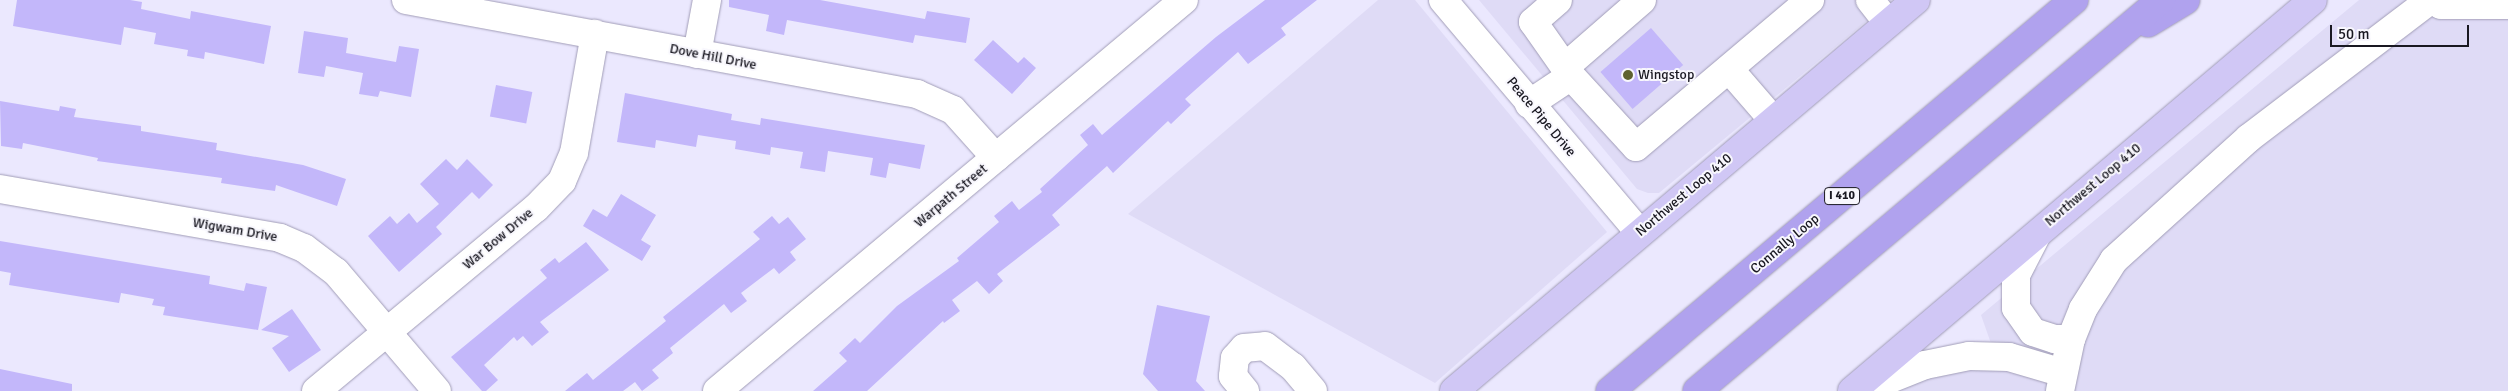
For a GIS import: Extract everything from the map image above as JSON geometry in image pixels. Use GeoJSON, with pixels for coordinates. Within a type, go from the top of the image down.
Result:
{"type":"FeatureCollection","features":[{"type":"Feature","properties":{"kind":"highway","name":"Connally Loop"},"geometry":{"type":"LineString","coordinates":[[1610,391],[2074,0]]}},
{"type":"Feature","properties":{"kind":"highway"},"geometry":{"type":"LineString","coordinates":[[1697,391],[2160,0]]}},
{"type":"Feature","properties":{"kind":"highway"},"geometry":{"type":"LineString","coordinates":[[2094,56],[2186,0]]}},
{"type":"Feature","properties":{"kind":"main road","name":"Northwest Loop 410"},"geometry":{"type":"LineString","coordinates":[[1454,391],[1916,0]]}},
{"type":"Feature","properties":{"kind":"main road","name":"Northwest Loop 410"},"geometry":{"type":"LineString","coordinates":[[1852,391],[2312,0]]}},
{"type":"Feature","properties":{"kind":"street","name":"Dove Hill Drive"},"geometry":{"type":"LineString","coordinates":[[406,0],[925,97],[953,110],[996,158]]}},
{"type":"Feature","properties":{"kind":"street"},"geometry":{"type":"LineString","coordinates":[[697,54],[707,0]]}},
{"type":"Feature","properties":{"kind":"street","name":"Warpath Street"},"geometry":{"type":"LineString","coordinates":[[717,391],[1184,0]]}},
{"type":"Feature","properties":{"kind":"street","name":"Peace Pipe Drive"},"geometry":{"type":"LineString","coordinates":[[1443,0],[1529,104],[1640,232]]}},
{"type":"Feature","properties":{"kind":"street"},"geometry":{"type":"LineString","coordinates":[[1558,0],[1533,22],[1568,72],[1636,147],[1729,69],[1805,1]]}},
{"type":"Feature","properties":{"kind":"street"},"geometry":{"type":"LineString","coordinates":[[1529,104],[1568,72],[1642,0]]}},
{"type":"Feature","properties":{"kind":"street"},"geometry":{"type":"LineString","coordinates":[[1870,0],[1888,23]]}},
{"type":"Feature","properties":{"kind":"street"},"geometry":{"type":"LineString","coordinates":[[1860,391],[1925,365],[1969,356],[2009,357],[2062,382],[2071,339],[2084,309],[2114,260],[2248,138],[2430,0]]}},
{"type":"Feature","properties":{"kind":"street"},"geometry":{"type":"LineString","coordinates":[[2437,0],[2441,5],[2508,6]]}},
{"type":"Feature","properties":{"kind":"street","name":"War Bow Drive"},"geometry":{"type":"LineString","coordinates":[[316,391],[536,208],[562,181],[574,153],[595,34]]}},
{"type":"Feature","properties":{"kind":"street"},"geometry":{"type":"LineString","coordinates":[[1729,69],[1773,120]]}},
{"type":"Feature","properties":{"kind":"street","name":"Wigwam Drive"},"geometry":{"type":"LineString","coordinates":[[0,189],[280,238],[304,248],[328,264],[437,391]]}},
{"type":"Feature","properties":{"kind":"street"},"geometry":{"type":"LineString","coordinates":[[2039,231],[2016,275],[2016,308],[2033,332],[2050,338],[2071,339]]}},
{"type":"Feature","properties":{"kind":"street"},"geometry":{"type":"LineString","coordinates":[[1245,391],[1233,376],[1235,358],[1244,348],[1265,346],[1293,367],[1313,391]]}},
{"type":"Feature","properties":{"kind":"shaded area"},"geometry":{"type":"Polygon","coordinates":[[[1378,0],[1415,0],[1607,232],[1435,383],[1128,214],[1378,0]]]}},
{"type":"Feature","properties":{"kind":"shaded area"},"geometry":{"type":"Polygon","coordinates":[[[1479,0],[1892,0],[1659,193],[1648,193],[1637,189],[1479,0]]]}},
{"type":"Feature","properties":{"kind":"shaded area"},"geometry":{"type":"Polygon","coordinates":[[[2359,0],[2508,0],[2508,391],[1881,391],[1921,375],[1982,367],[2000,369],[1981,315],[2359,0]]]}},
{"type":"Feature","properties":{"kind":"building"},"geometry":{"type":"Polygon","coordinates":[[[17,0],[130,0],[142,2],[141,9],[190,19],[191,11],[271,26],[264,64],[205,52],[204,59],[187,56],[188,50],[154,44],[156,33],[124,27],[121,45],[13,26],[17,0]]]}},
{"type":"Feature","properties":{"kind":"building"},"geometry":{"type":"Polygon","coordinates":[[[729,0],[820,0],[925,19],[927,11],[970,18],[966,43],[915,35],[913,43],[787,20],[784,35],[766,31],[769,15],[729,7],[729,0]]]}},
{"type":"Feature","properties":{"kind":"building"},"geometry":{"type":"Polygon","coordinates":[[[1265,0],[1317,0],[1281,28],[1286,35],[1248,64],[1238,52],[1185,99],[1191,105],[1171,124],[1168,121],[1113,173],[1107,166],[1052,215],[1060,225],[997,274],[1003,281],[989,294],[977,281],[952,300],[960,311],[944,323],[943,321],[867,391],[813,391],[847,361],[839,353],[855,338],[860,343],[897,306],[959,261],[957,258],[999,222],[994,216],[1012,201],[1019,210],[1042,192],[1040,189],[1088,145],[1080,135],[1093,124],[1102,135],[1216,37],[1265,0]]]}},
{"type":"Feature","properties":{"kind":"building"},"geometry":{"type":"Polygon","coordinates":[[[1651,28],[1683,65],[1633,109],[1600,72],[1651,28]]]}},
{"type":"Feature","properties":{"kind":"building"},"geometry":{"type":"Polygon","coordinates":[[[304,31],[348,38],[346,53],[396,62],[399,46],[419,49],[411,97],[380,91],[378,97],[359,94],[363,73],[326,66],[324,77],[298,73],[304,31]]]}},
{"type":"Feature","properties":{"kind":"building"},"geometry":{"type":"Polygon","coordinates":[[[993,40],[1018,63],[1024,57],[1036,68],[1012,94],[974,60],[993,40]]]}},
{"type":"Feature","properties":{"kind":"building"},"geometry":{"type":"Polygon","coordinates":[[[496,85],[532,92],[526,123],[490,116],[496,85]]]}},
{"type":"Feature","properties":{"kind":"building"},"geometry":{"type":"Polygon","coordinates":[[[625,93],[732,114],[731,120],[760,125],[761,118],[925,145],[920,169],[889,163],[886,178],[870,175],[873,158],[828,151],[825,172],[800,168],[803,152],[771,147],[770,155],[735,149],[736,141],[698,135],[696,147],[656,140],[655,148],[617,142],[625,93]]]}},
{"type":"Feature","properties":{"kind":"building"},"geometry":{"type":"Polygon","coordinates":[[[0,101],[59,111],[60,106],[76,109],[74,117],[141,126],[141,131],[217,143],[216,150],[303,165],[346,179],[337,206],[276,185],[275,191],[221,183],[222,178],[97,161],[98,158],[23,143],[22,149],[1,146],[0,101]]]}},
{"type":"Feature","properties":{"kind":"building"},"geometry":{"type":"Polygon","coordinates":[[[446,159],[457,170],[467,159],[493,185],[479,199],[472,192],[436,227],[442,234],[399,272],[368,236],[390,216],[397,224],[409,213],[417,223],[439,204],[420,184],[446,159]]]}},
{"type":"Feature","properties":{"kind":"building"},"geometry":{"type":"Polygon","coordinates":[[[621,194],[656,215],[641,240],[651,246],[642,261],[583,226],[593,209],[607,217],[621,194]]]}},
{"type":"Feature","properties":{"kind":"building"},"geometry":{"type":"Polygon","coordinates":[[[772,216],[779,224],[788,217],[806,239],[790,252],[796,260],[779,274],[774,268],[741,293],[747,301],[731,313],[724,304],[670,348],[673,353],[652,370],[659,378],[642,391],[635,382],[623,391],[565,391],[587,373],[593,380],[666,321],[663,317],[760,239],[753,232],[772,216]]]}},
{"type":"Feature","properties":{"kind":"building"},"geometry":{"type":"Polygon","coordinates":[[[0,241],[210,276],[209,284],[244,291],[246,283],[267,287],[258,330],[163,315],[165,307],[152,305],[154,299],[121,293],[119,303],[9,285],[11,273],[0,271],[0,241]]]}},
{"type":"Feature","properties":{"kind":"building"},"geometry":{"type":"Polygon","coordinates":[[[586,242],[609,270],[540,322],[549,332],[532,346],[523,336],[517,341],[514,337],[484,365],[498,380],[486,391],[482,391],[451,357],[547,278],[540,270],[555,258],[559,263],[586,242]]]}},
{"type":"Feature","properties":{"kind":"building"},"geometry":{"type":"Polygon","coordinates":[[[1157,305],[1210,316],[1196,381],[1205,391],[1158,391],[1143,374],[1157,305]]]}},
{"type":"Feature","properties":{"kind":"building"},"geometry":{"type":"Polygon","coordinates":[[[292,309],[321,350],[289,372],[272,348],[289,336],[261,330],[292,309]]]}},
{"type":"Feature","properties":{"kind":"building"},"geometry":{"type":"Polygon","coordinates":[[[0,369],[72,384],[72,391],[0,391],[0,369]]]}},
{"type":"Feature","properties":{"kind":"place","name":"Wingstop"},"geometry":{"type":"Point","coordinates":[1628,75]}}]}
